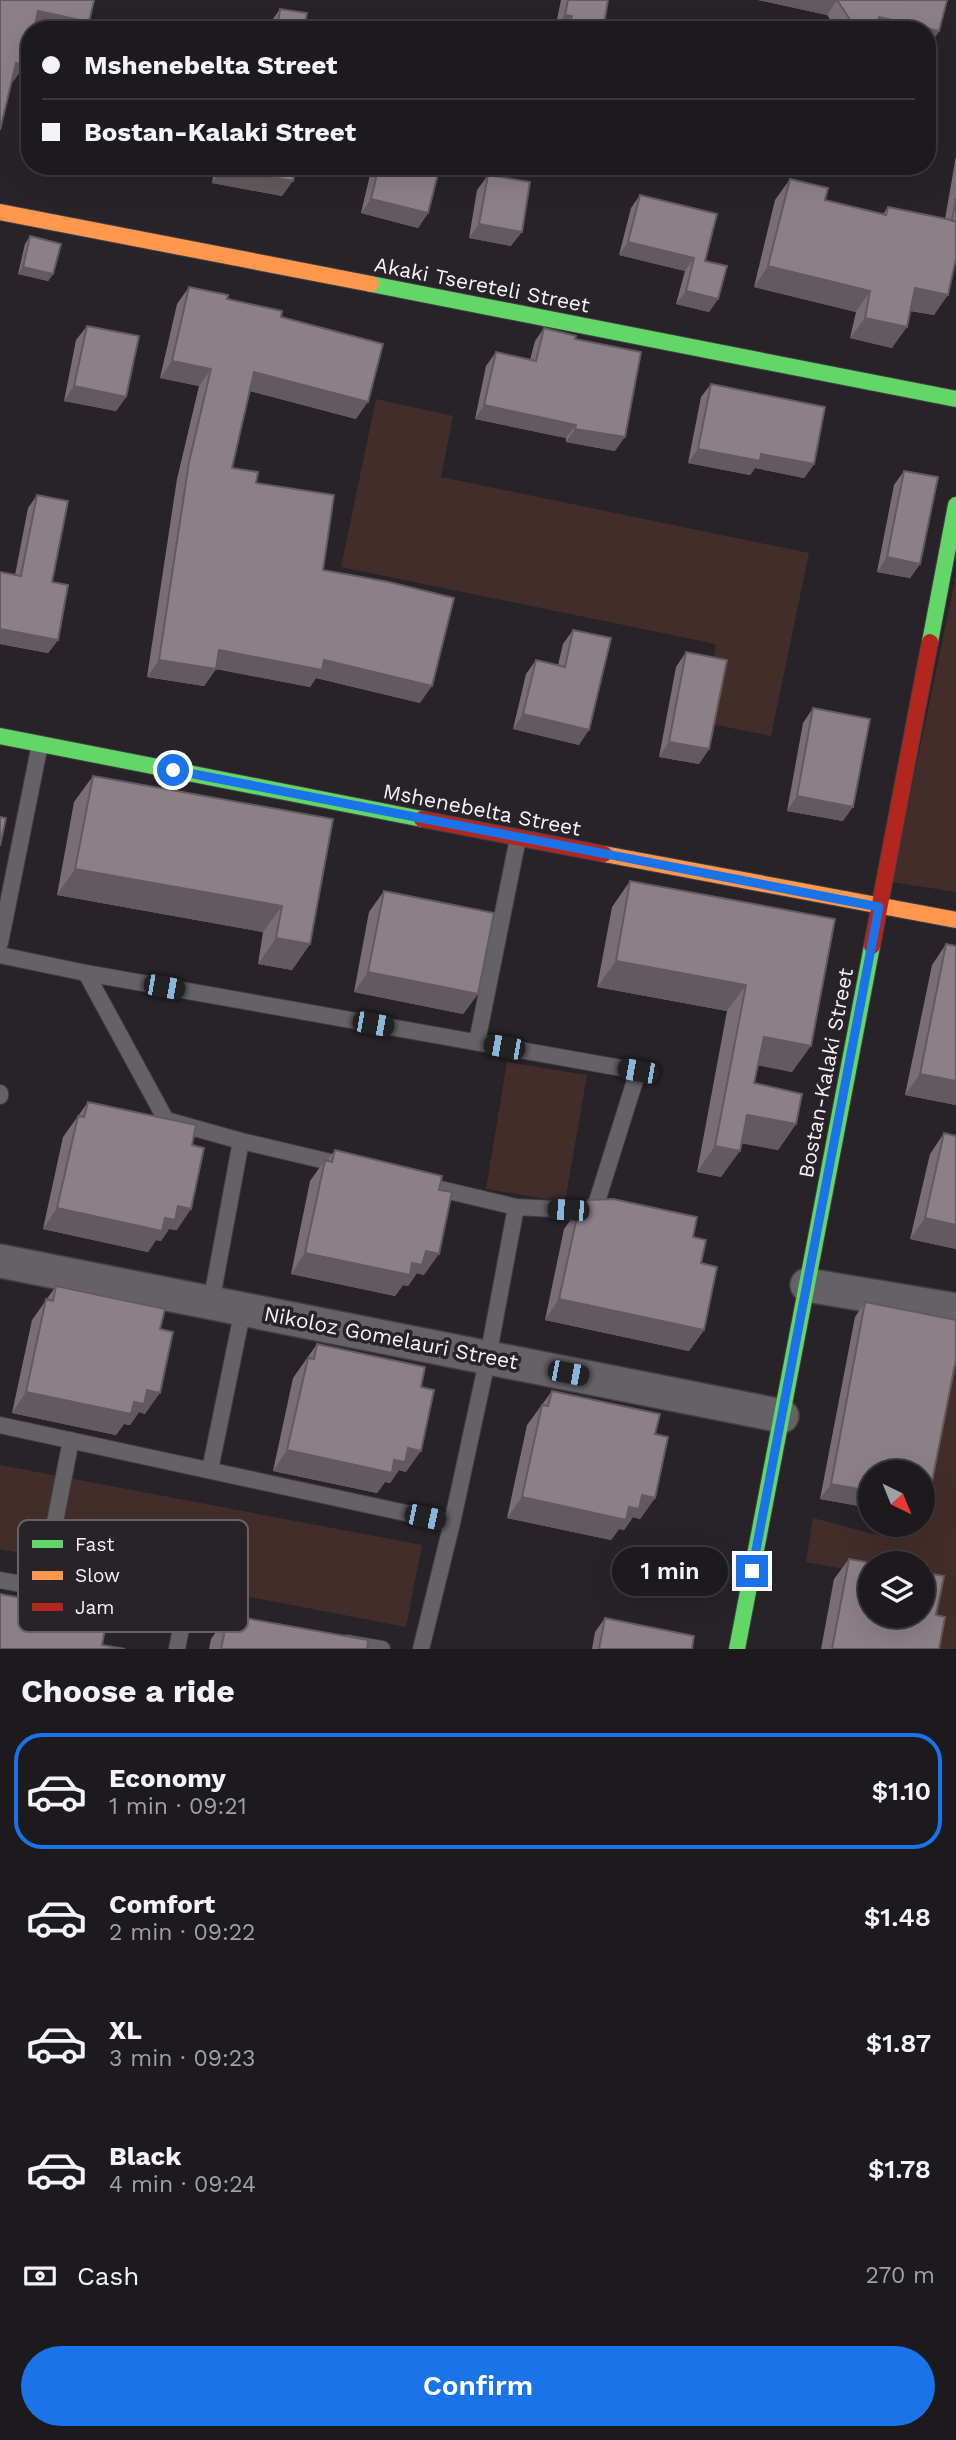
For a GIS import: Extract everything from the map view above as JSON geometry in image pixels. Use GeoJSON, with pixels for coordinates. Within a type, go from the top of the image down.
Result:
{"type":"FeatureCollection","features":[{"type":"Feature","properties":{"kind":"street","name":"Akaki Tsereteli Street"},"geometry":{"type":"LineString","coordinates":[[0,212],[956,399]]}},
{"type":"Feature","properties":{"kind":"street","name":"Bostan-Kalaki Street"},"geometry":{"type":"LineString","coordinates":[[737,1649],[956,505]]}},
{"type":"Feature","properties":{"kind":"street","name":"Mshenebelta Street"},"geometry":{"type":"LineString","coordinates":[[0,736],[518,838],[956,920]]}},
{"type":"Feature","properties":{"kind":"street","name":"Nikoloz Gomelauri Street"},"geometry":{"type":"LineString","coordinates":[[0,1261],[782,1416]]}},
{"type":"Feature","properties":{"kind":"street"},"geometry":{"type":"LineString","coordinates":[[807,1285],[956,1310]]}},
{"type":"Feature","properties":{"kind":"lane"},"geometry":{"type":"LineString","coordinates":[[0,943],[40,744]]}},
{"type":"Feature","properties":{"kind":"lane"},"geometry":{"type":"LineString","coordinates":[[477,1042],[518,838]]}},
{"type":"Feature","properties":{"kind":"lane"},"geometry":{"type":"LineString","coordinates":[[0,954],[86,973],[638,1071],[594,1211],[516,1207],[398,1178]]}},
{"type":"Feature","properties":{"kind":"lane"},"geometry":{"type":"LineString","coordinates":[[86,973],[166,1120],[359,1169]]}},
{"type":"Feature","properties":{"kind":"lane"},"geometry":{"type":"LineString","coordinates":[[210,1471],[241,1141]]}},
{"type":"Feature","properties":{"kind":"lane"},"geometry":{"type":"LineString","coordinates":[[421,1649],[488,1357],[516,1207]]}},
{"type":"Feature","properties":{"kind":"lane"},"geometry":{"type":"LineString","coordinates":[[0,1425],[452,1523]]}},
{"type":"Feature","properties":{"kind":"lane"},"geometry":{"type":"LineString","coordinates":[[55,1520],[71,1440]]}},
{"type":"Feature","properties":{"kind":"lane"},"geometry":{"type":"LineString","coordinates":[[0,1580],[18,1583]]}},
{"type":"Feature","properties":{"kind":"lane"},"geometry":{"type":"LineString","coordinates":[[248,1625],[263,1628]]}},
{"type":"Feature","properties":{"kind":"lane"},"geometry":{"type":"LineString","coordinates":[[329,1640],[382,1649]]}},
{"type":"Feature","properties":{"kind":"shaded area"},"geometry":{"type":"Polygon","coordinates":[[[376,399],[453,416],[441,477],[809,553],[771,736],[701,722],[716,644],[341,567],[376,399]]]}},
{"type":"Feature","properties":{"kind":"shaded area"},"geometry":{"type":"Polygon","coordinates":[[[956,575],[956,892],[892,882],[956,575]]]}},
{"type":"Feature","properties":{"kind":"shaded area"},"geometry":{"type":"Polygon","coordinates":[[[507,1062],[587,1075],[565,1202],[486,1189],[507,1062]]]}},
{"type":"Feature","properties":{"kind":"shaded area"},"geometry":{"type":"Polygon","coordinates":[[[956,1359],[956,1649],[910,1649],[917,1628],[935,1628],[935,1551],[858,1551],[858,1572],[806,1562],[813,1518],[858,1530],[858,1537],[935,1537],[935,1461],[956,1359]]]}},
{"type":"Feature","properties":{"kind":"shaded area"},"geometry":{"type":"Polygon","coordinates":[[[0,1465],[422,1545],[406,1627],[248,1597],[248,1520],[18,1520],[18,1552],[0,1549],[0,1465]]]}},
{"type":"Feature","properties":{"kind":"building"},"geometry":{"type":"Polygon","coordinates":[[[0,0],[94,0],[89,21],[38,11],[36,21],[21,21],[21,64],[16,63],[0,130],[0,0]]]}},
{"type":"Feature","properties":{"kind":"building"},"geometry":{"type":"Polygon","coordinates":[[[568,0],[608,0],[604,21],[571,21],[572,16],[565,15],[568,0]]]}},
{"type":"Feature","properties":{"kind":"building"},"geometry":{"type":"Polygon","coordinates":[[[837,0],[947,0],[939,31],[936,30],[936,21],[896,21],[879,17],[878,21],[848,21],[837,0]]]}},
{"type":"Feature","properties":{"kind":"building"},"geometry":{"type":"Polygon","coordinates":[[[280,9],[307,13],[306,21],[278,21],[280,9]]]}},
{"type":"Feature","properties":{"kind":"building"},"geometry":{"type":"Polygon","coordinates":[[[260,175],[294,175],[293,181],[260,175]]]}},
{"type":"Feature","properties":{"kind":"building"},"geometry":{"type":"Polygon","coordinates":[[[377,175],[438,175],[428,213],[371,199],[377,175]]]}},
{"type":"Feature","properties":{"kind":"building"},"geometry":{"type":"Polygon","coordinates":[[[488,175],[530,182],[522,232],[479,224],[488,175]]]}},
{"type":"Feature","properties":{"kind":"building"},"geometry":{"type":"Polygon","coordinates":[[[790,179],[828,188],[825,200],[886,215],[888,207],[956,221],[956,258],[948,295],[915,288],[907,327],[865,318],[870,291],[768,266],[790,179]]]}},
{"type":"Feature","properties":{"kind":"building"},"geometry":{"type":"Polygon","coordinates":[[[640,195],[717,214],[705,261],[727,266],[718,299],[686,291],[694,258],[628,242],[640,195]]]}},
{"type":"Feature","properties":{"kind":"building"},"geometry":{"type":"Polygon","coordinates":[[[956,198],[956,221],[952,221],[956,198]]]}},
{"type":"Feature","properties":{"kind":"building"},"geometry":{"type":"Polygon","coordinates":[[[30,236],[61,244],[53,274],[23,267],[30,236]]]}},
{"type":"Feature","properties":{"kind":"building"},"geometry":{"type":"Polygon","coordinates":[[[189,287],[228,295],[227,299],[282,311],[281,317],[383,344],[368,402],[254,372],[232,468],[258,472],[256,483],[334,495],[323,570],[454,598],[432,686],[324,660],[322,670],[219,650],[216,669],[159,660],[189,462],[211,369],[172,361],[189,287]]]}},
{"type":"Feature","properties":{"kind":"building"},"geometry":{"type":"Polygon","coordinates":[[[87,326],[139,336],[126,397],[74,386],[87,326]]]}},
{"type":"Feature","properties":{"kind":"building"},"geometry":{"type":"Polygon","coordinates":[[[544,328],[576,336],[575,339],[641,352],[625,437],[575,429],[576,425],[484,405],[496,352],[536,361],[544,328]]]}},
{"type":"Feature","properties":{"kind":"building"},"geometry":{"type":"Polygon","coordinates":[[[711,384],[825,407],[814,464],[761,454],[760,461],[698,449],[711,384]]]}},
{"type":"Feature","properties":{"kind":"building"},"geometry":{"type":"Polygon","coordinates":[[[904,471],[938,477],[920,564],[887,557],[904,471]]]}},
{"type":"Feature","properties":{"kind":"building"},"geometry":{"type":"Polygon","coordinates":[[[37,495],[68,501],[52,582],[68,585],[58,640],[0,629],[0,572],[21,576],[37,495]]]}},
{"type":"Feature","properties":{"kind":"building"},"geometry":{"type":"Polygon","coordinates":[[[573,630],[611,638],[589,730],[523,714],[536,660],[565,667],[573,630]]]}},
{"type":"Feature","properties":{"kind":"building"},"geometry":{"type":"Polygon","coordinates":[[[686,652],[727,660],[709,749],[669,742],[686,652]]]}},
{"type":"Feature","properties":{"kind":"building"},"geometry":{"type":"Polygon","coordinates":[[[813,708],[870,719],[853,807],[797,796],[813,708]]]}},
{"type":"Feature","properties":{"kind":"building"},"geometry":{"type":"Polygon","coordinates":[[[93,776],[333,819],[310,944],[276,938],[282,906],[75,869],[93,776]]]}},
{"type":"Feature","properties":{"kind":"building"},"geometry":{"type":"Polygon","coordinates":[[[0,817],[6,818],[0,846],[0,817]]]}},
{"type":"Feature","properties":{"kind":"building"},"geometry":{"type":"Polygon","coordinates":[[[630,881],[835,919],[811,1046],[764,1037],[754,1083],[802,1094],[796,1124],[747,1115],[740,1151],[715,1146],[746,985],[616,961],[630,881]]]}},
{"type":"Feature","properties":{"kind":"building"},"geometry":{"type":"Polygon","coordinates":[[[384,891],[494,913],[478,994],[368,972],[384,891]]]}},
{"type":"Feature","properties":{"kind":"building"},"geometry":{"type":"Polygon","coordinates":[[[946,944],[956,946],[956,1081],[920,1074],[946,944]]]}},
{"type":"Feature","properties":{"kind":"building"},"geometry":{"type":"Polygon","coordinates":[[[88,1102],[196,1125],[192,1145],[204,1148],[191,1209],[178,1206],[175,1220],[165,1218],[162,1231],[57,1208],[78,1116],[84,1117],[88,1102]]]}},
{"type":"Feature","properties":{"kind":"building"},"geometry":{"type":"Polygon","coordinates":[[[944,1133],[956,1136],[956,1225],[925,1218],[944,1133]]]}},
{"type":"Feature","properties":{"kind":"building"},"geometry":{"type":"Polygon","coordinates":[[[335,1150],[442,1176],[439,1190],[452,1192],[439,1254],[426,1251],[422,1265],[412,1263],[410,1275],[305,1253],[325,1160],[332,1162],[335,1150]]]}},
{"type":"Feature","properties":{"kind":"building"},"geometry":{"type":"Polygon","coordinates":[[[613,1199],[697,1217],[693,1237],[706,1240],[701,1263],[717,1267],[704,1330],[559,1299],[579,1208],[586,1209],[588,1200],[613,1199]]]}},
{"type":"Feature","properties":{"kind":"building"},"geometry":{"type":"Polygon","coordinates":[[[56,1286],[165,1309],[160,1329],[173,1332],[160,1393],[147,1390],[144,1404],[134,1402],[131,1414],[26,1392],[46,1299],[53,1301],[56,1286]]]}},
{"type":"Feature","properties":{"kind":"building"},"geometry":{"type":"Polygon","coordinates":[[[865,1302],[956,1320],[956,1359],[935,1466],[935,1460],[858,1460],[858,1489],[831,1484],[865,1302]]]}},
{"type":"Feature","properties":{"kind":"building"},"geometry":{"type":"Polygon","coordinates":[[[317,1344],[425,1367],[421,1387],[434,1390],[421,1451],[408,1448],[405,1462],[394,1460],[392,1473],[287,1450],[308,1358],[314,1359],[317,1344]]]}},
{"type":"Feature","properties":{"kind":"building"},"geometry":{"type":"Polygon","coordinates":[[[552,1391],[660,1414],[655,1434],[668,1437],[655,1498],[642,1495],[639,1509],[629,1507],[626,1520],[522,1497],[542,1405],[548,1406],[552,1391]]]}},
{"type":"Feature","properties":{"kind":"building"},"geometry":{"type":"Polygon","coordinates":[[[849,1559],[858,1561],[858,1628],[935,1628],[935,1574],[944,1576],[936,1615],[945,1617],[939,1649],[832,1649],[849,1559]]]}},
{"type":"Feature","properties":{"kind":"building"},"geometry":{"type":"Polygon","coordinates":[[[0,1594],[18,1597],[18,1632],[105,1632],[102,1645],[125,1649],[0,1649],[0,1594]]]}},
{"type":"Feature","properties":{"kind":"building"},"geometry":{"type":"Polygon","coordinates":[[[605,1618],[694,1636],[692,1649],[599,1649],[605,1618]]]}},
{"type":"Feature","properties":{"kind":"building"},"geometry":{"type":"Polygon","coordinates":[[[248,1619],[368,1640],[367,1649],[221,1649],[224,1632],[248,1632],[248,1619]]]}},
{"type":"Feature","properties":{"kind":"traffic: fast"},"geometry":{"type":"LineString","coordinates":[[371,284],[956,399]]}},
{"type":"Feature","properties":{"kind":"traffic: fast"},"geometry":{"type":"LineString","coordinates":[[930,642],[956,505]]}},
{"type":"Feature","properties":{"kind":"traffic: fast"},"geometry":{"type":"LineString","coordinates":[[0,736],[422,819]]}},
{"type":"Feature","properties":{"kind":"traffic: fast"},"geometry":{"type":"LineString","coordinates":[[737,1649],[872,946]]}},
{"type":"Feature","properties":{"kind":"traffic: slow"},"geometry":{"type":"LineString","coordinates":[[0,212],[371,284]]}},
{"type":"Feature","properties":{"kind":"traffic: slow"},"geometry":{"type":"LineString","coordinates":[[604,854],[956,920]]}},
{"type":"Feature","properties":{"kind":"traffic: jam"},"geometry":{"type":"LineString","coordinates":[[872,946],[930,642]]}},
{"type":"Feature","properties":{"kind":"traffic: jam"},"geometry":{"type":"LineString","coordinates":[[422,819],[604,854]]}},
{"type":"Feature","properties":{"kind":"route"},"geometry":{"type":"LineString","coordinates":[[173,770],[879,907],[752,1571]]}}]}
